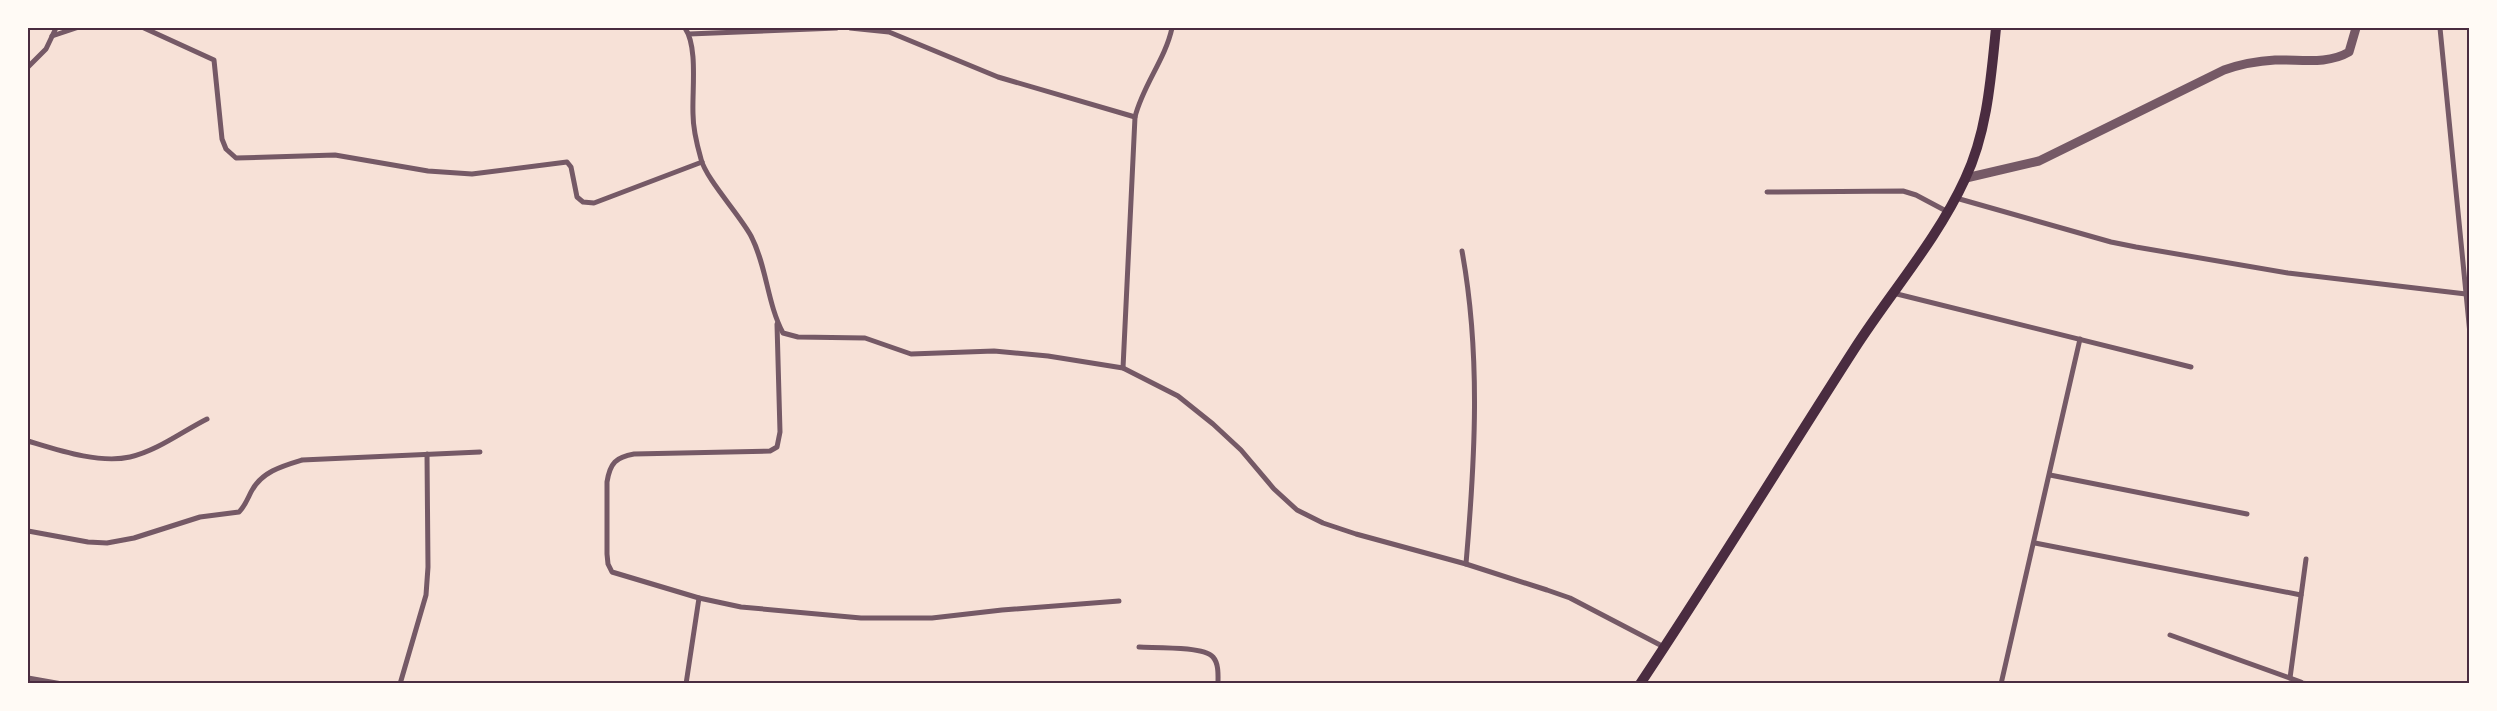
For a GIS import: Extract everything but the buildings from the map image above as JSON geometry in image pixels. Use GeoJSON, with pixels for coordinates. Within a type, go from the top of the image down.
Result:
{"type":"FeatureCollection","features":[{"type":"Feature","properties":{"kind":"main road"},"geometry":{"type":"LineString","coordinates":[[1640,684],[1893,293],[1948,212],[1966,178],[1981,130],[1991,76],[1996,28]]}},
{"type":"Feature","properties":{"kind":"street"},"geometry":{"type":"LineString","coordinates":[[28,67],[46,49],[56,28]]}},
{"type":"Feature","properties":{"kind":"street"},"geometry":{"type":"LineString","coordinates":[[52,36],[76,28]]}},
{"type":"Feature","properties":{"kind":"street"},"geometry":{"type":"LineString","coordinates":[[144,28],[214,60],[222,139],[226,149],[236,158],[335,155],[428,171],[472,174],[567,162],[571,167],[577,197],[583,202],[594,203],[702,162]]}},
{"type":"Feature","properties":{"kind":"street"},"geometry":{"type":"LineString","coordinates":[[685,28],[689,34],[692,57],[693,116],[702,162],[750,234],[760,256],[776,321],[780,432],[777,447],[770,452],[634,454],[623,456],[613,461],[609,470],[607,554],[608,564],[612,572],[699,598],[765,610],[893,619],[932,618],[1002,610],[1119,601]]}},
{"type":"Feature","properties":{"kind":"street"},"geometry":{"type":"LineString","coordinates":[[689,34],[769,29],[837,28]]}},
{"type":"Feature","properties":{"kind":"street"},"geometry":{"type":"LineString","coordinates":[[850,28],[890,32],[998,77],[1135,117]]}},
{"type":"Feature","properties":{"kind":"street"},"geometry":{"type":"LineString","coordinates":[[1123,368],[1135,117],[1144,88],[1163,56],[1172,28]]}},
{"type":"Feature","properties":{"kind":"street"},"geometry":{"type":"LineString","coordinates":[[1966,178],[2039,161],[2224,70],[2245,63],[2273,60],[2336,60],[2349,52],[2356,28]]}},
{"type":"Feature","properties":{"kind":"street"},"geometry":{"type":"LineString","coordinates":[[2440,28],[2470,334]]}},
{"type":"Feature","properties":{"kind":"street"},"geometry":{"type":"LineString","coordinates":[[1767,192],[1904,191],[1916,195],[1948,212]]}},
{"type":"Feature","properties":{"kind":"street"},"geometry":{"type":"LineString","coordinates":[[1955,198],[2120,244],[2288,273],[2466,294]]}},
{"type":"Feature","properties":{"kind":"street"},"geometry":{"type":"LineString","coordinates":[[1462,250],[1470,297],[1475,388],[1474,466],[1466,564]]}},
{"type":"Feature","properties":{"kind":"street"},"geometry":{"type":"LineString","coordinates":[[1893,293],[2191,367]]}},
{"type":"Feature","properties":{"kind":"street"},"geometry":{"type":"LineString","coordinates":[[776,321],[783,333],[798,337],[865,338],[911,354],[994,350],[1048,356],[1123,368],[1178,396],[1213,424],[1241,450],[1274,489],[1297,510],[1323,523],[1356,534],[1466,564],[1570,598],[1664,647]]}},
{"type":"Feature","properties":{"kind":"street"},"geometry":{"type":"LineString","coordinates":[[2001,684],[2080,339]]}},
{"type":"Feature","properties":{"kind":"street"},"geometry":{"type":"LineString","coordinates":[[28,441],[84,454],[110,458],[130,457],[146,451],[207,419]]}},
{"type":"Feature","properties":{"kind":"street"},"geometry":{"type":"LineString","coordinates":[[28,531],[88,542],[107,543],[134,538],[200,517],[239,512],[245,506],[251,491],[264,475],[280,467],[302,460],[480,452]]}},
{"type":"Feature","properties":{"kind":"street"},"geometry":{"type":"LineString","coordinates":[[400,684],[426,594],[428,559],[427,454]]}},
{"type":"Feature","properties":{"kind":"street"},"geometry":{"type":"LineString","coordinates":[[2050,476],[2247,514]]}},
{"type":"Feature","properties":{"kind":"street"},"geometry":{"type":"LineString","coordinates":[[2034,543],[2301,595]]}},
{"type":"Feature","properties":{"kind":"street"},"geometry":{"type":"LineString","coordinates":[[2290,678],[2306,559]]}},
{"type":"Feature","properties":{"kind":"street"},"geometry":{"type":"LineString","coordinates":[[686,684],[699,598]]}},
{"type":"Feature","properties":{"kind":"street"},"geometry":{"type":"LineString","coordinates":[[2170,635],[2290,678],[2299,683],[2314,684]]}},
{"type":"Feature","properties":{"kind":"street"},"geometry":{"type":"LineString","coordinates":[[1139,647],[1202,651],[1213,656],[1218,669],[1218,684]]}},
{"type":"Feature","properties":{"kind":"street"},"geometry":{"type":"LineString","coordinates":[[28,678],[62,684]]}}]}
